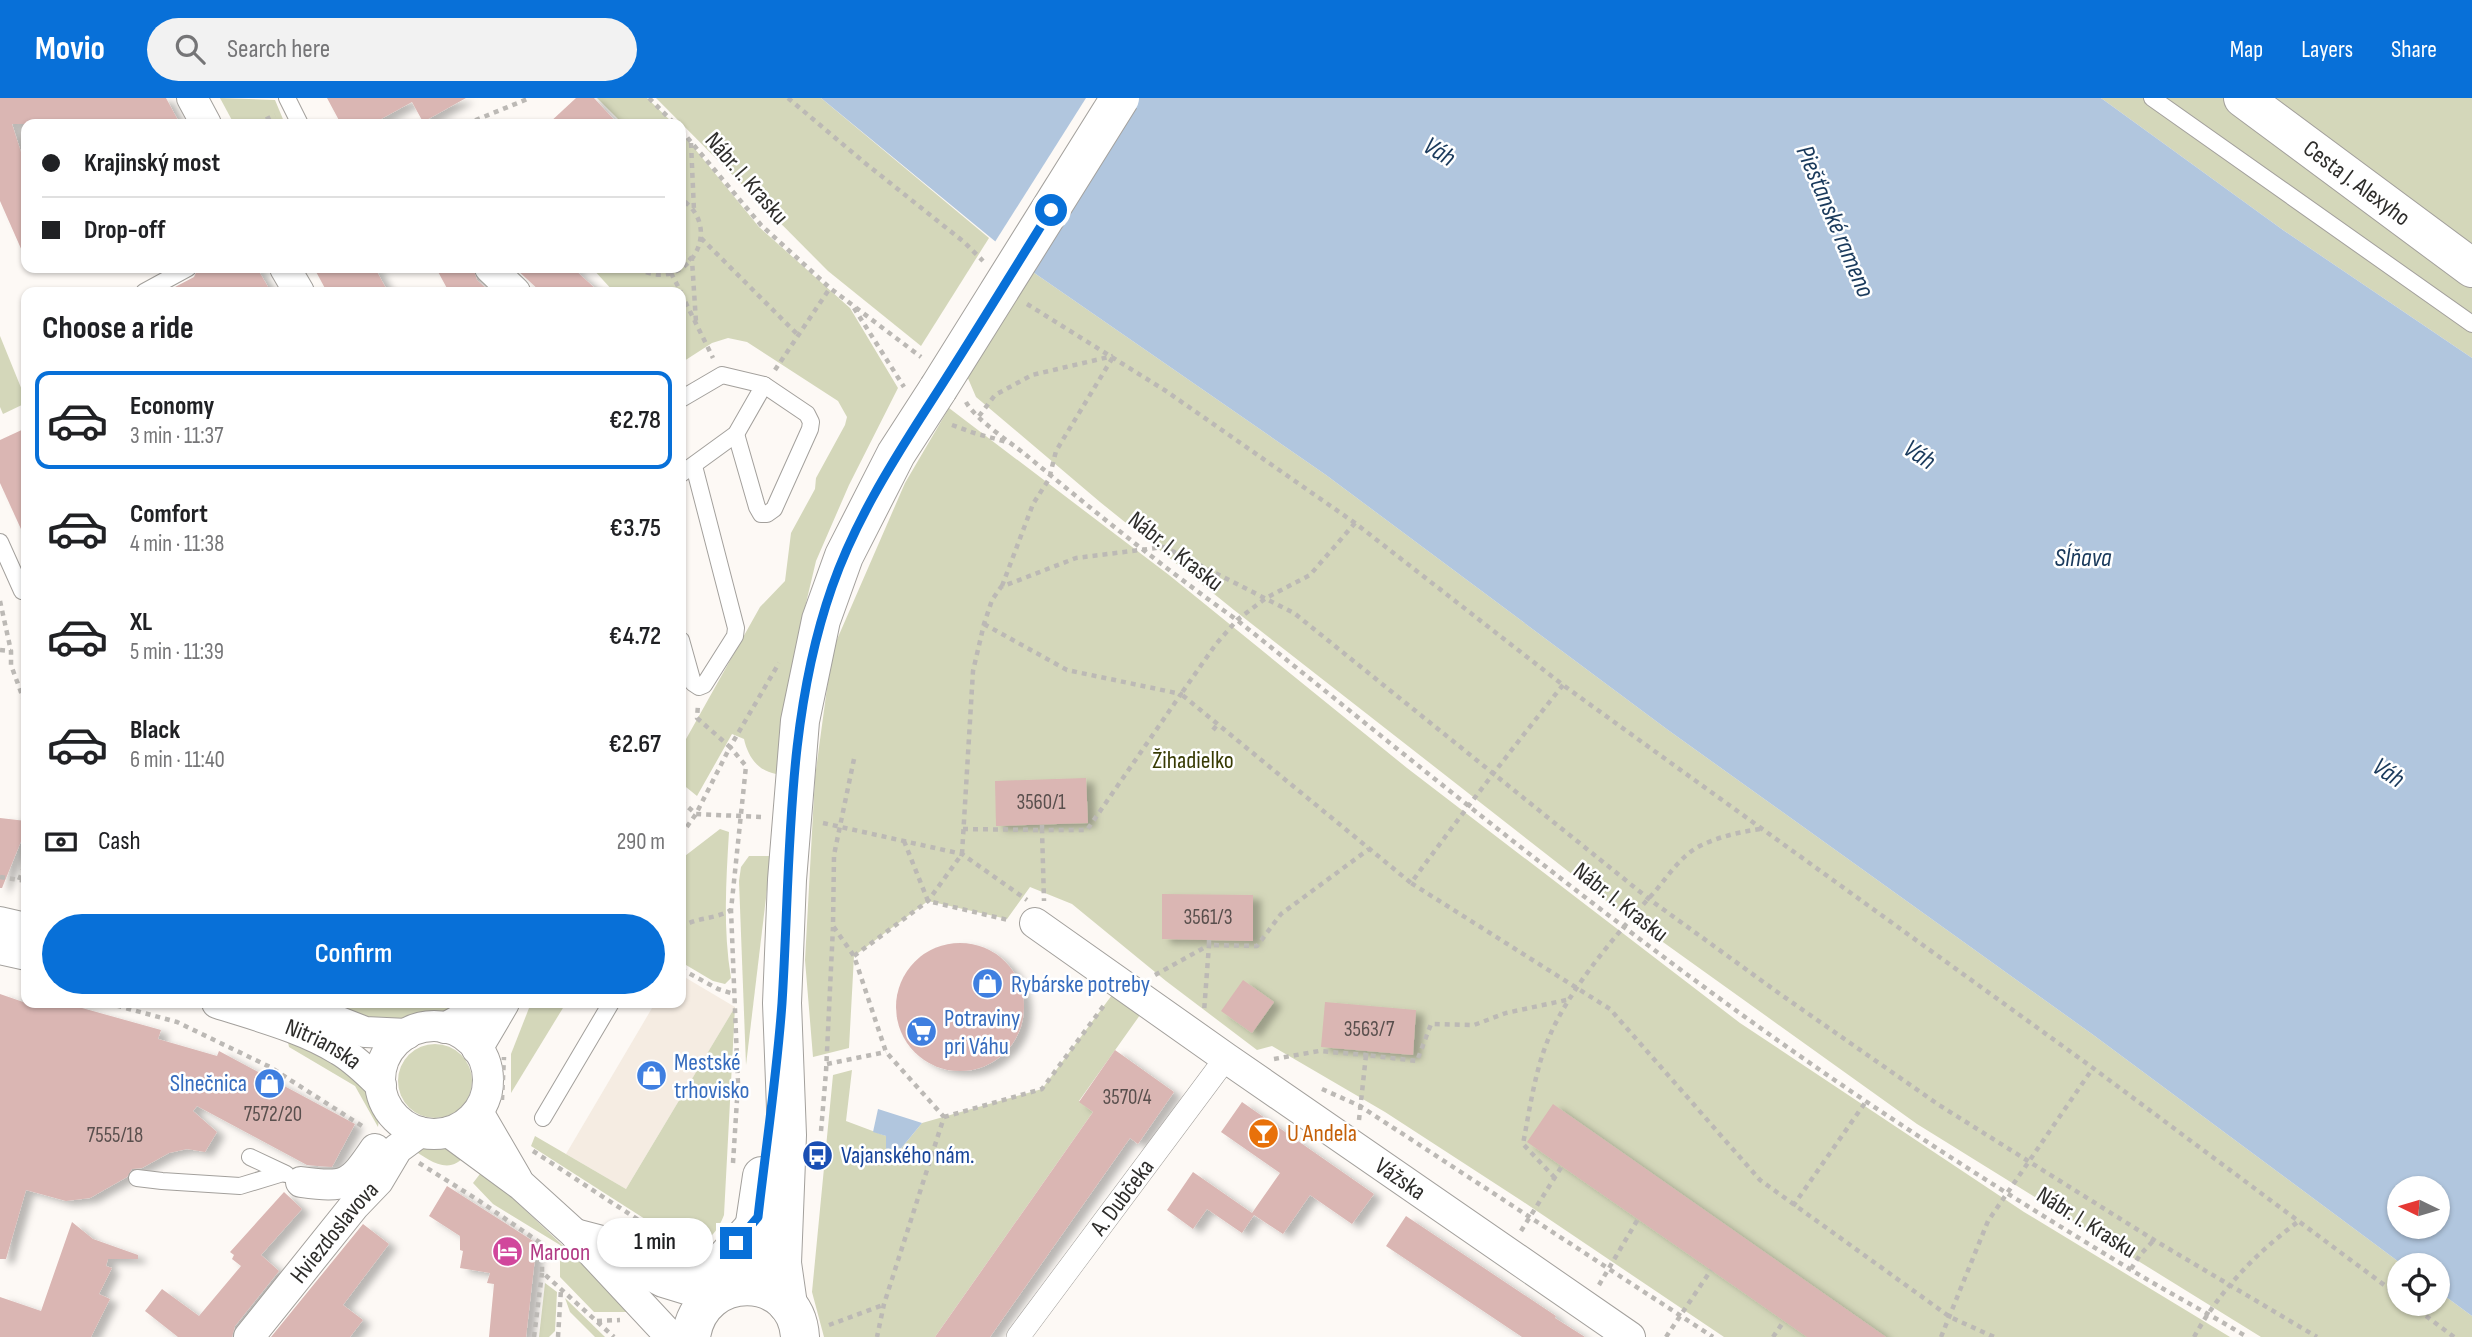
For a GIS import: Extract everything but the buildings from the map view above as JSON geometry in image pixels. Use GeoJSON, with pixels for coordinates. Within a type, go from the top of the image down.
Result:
{"type":"FeatureCollection","features":[{"type":"Feature","properties":{"kind":"main road"},"geometry":{"type":"LineString","coordinates":[[691,1337],[695,1319],[749,1264],[758,1217],[782,1003],[795,760],[813,652],[832,584],[857,527],[896,454],[1121,98]]}},
{"type":"Feature","properties":{"kind":"main road","name":"Cesta J. Alexyho"},"geometry":{"type":"LineString","coordinates":[[2243,98],[2472,268]]}},
{"type":"Feature","properties":{"kind":"main road"},"geometry":{"type":"LineString","coordinates":[[782,1003],[787,1135],[782,1263],[802,1324]]}},
{"type":"Feature","properties":{"kind":"main road"},"geometry":{"type":"LineString","coordinates":[[723,1292],[754,1286],[763,1288],[772,1292],[802,1324]]}},
{"type":"Feature","properties":{"kind":"street"},"geometry":{"type":"LineString","coordinates":[[192,98],[203,119]]}},
{"type":"Feature","properties":{"kind":"street"},"geometry":{"type":"LineString","coordinates":[[495,273],[510,287]]}},
{"type":"Feature","properties":{"kind":"street","name":"Vážska"},"geometry":{"type":"LineString","coordinates":[[1040,917],[1226,1058],[1630,1337]]}},
{"type":"Feature","properties":{"kind":"street"},"geometry":{"type":"LineString","coordinates":[[0,922],[21,927]]}},
{"type":"Feature","properties":{"kind":"street"},"geometry":{"type":"LineString","coordinates":[[0,949],[21,954]]}},
{"type":"Feature","properties":{"kind":"street","name":"Nitrianska"},"geometry":{"type":"LineString","coordinates":[[232,1008],[337,1048],[357,1062],[385,1097],[412,1138],[521,1185],[575,1234],[671,1337]]}},
{"type":"Feature","properties":{"kind":"street","name":"Nitrianska"},"geometry":{"type":"LineString","coordinates":[[304,1008],[365,1032],[407,1034]]}},
{"type":"Feature","properties":{"kind":"street"},"geometry":{"type":"LineString","coordinates":[[445,1028],[475,1008]]}},
{"type":"Feature","properties":{"kind":"street"},"geometry":{"type":"LineString","coordinates":[[292,1177],[330,1186],[344,1183],[412,1138],[465,1125],[490,1107],[483,1102],[488,1080],[483,1058],[491,1048],[503,1008]]}},
{"type":"Feature","properties":{"kind":"street","name":"Nitrianska"},"geometry":{"type":"LineString","coordinates":[[385,1097],[382,1068],[388,1052],[407,1034],[425,1027],[445,1028]]}},
{"type":"Feature","properties":{"kind":"street"},"geometry":{"type":"LineString","coordinates":[[445,1028],[491,1048]]}},
{"type":"Feature","properties":{"kind":"street","name":"A. Dubčeka"},"geometry":{"type":"LineString","coordinates":[[1018,1337],[1226,1058]]}},
{"type":"Feature","properties":{"kind":"street","name":"Nitrianska"},"geometry":{"type":"LineString","coordinates":[[490,1107],[521,1185]]}},
{"type":"Feature","properties":{"kind":"street","name":"Hviezdoslavova"},"geometry":{"type":"LineString","coordinates":[[249,1337],[412,1138]]}},
{"type":"Feature","properties":{"kind":"street"},"geometry":{"type":"LineString","coordinates":[[292,1177],[324,1197],[342,1201],[363,1197]]}},
{"type":"Feature","properties":{"kind":"street"},"geometry":{"type":"LineString","coordinates":[[575,1234],[644,1252],[685,1268],[702,1268],[717,1262],[758,1217]]}},
{"type":"Feature","properties":{"kind":"street","name":"Nitrianska"},"geometry":{"type":"LineString","coordinates":[[575,1234],[663,1282],[723,1292]]}},
{"type":"Feature","properties":{"kind":"lane"},"geometry":{"type":"LineString","coordinates":[[287,98],[298,119]]}},
{"type":"Feature","properties":{"kind":"lane"},"geometry":{"type":"LineString","coordinates":[[2152,98],[2472,324]]}},
{"type":"Feature","properties":{"kind":"lane"},"geometry":{"type":"LineString","coordinates":[[154,287],[179,273]]}},
{"type":"Feature","properties":{"kind":"lane"},"geometry":{"type":"LineString","coordinates":[[686,396],[722,375],[764,385],[807,414],[811,422],[810,429],[774,509],[767,514],[761,514],[757,508],[736,434]]}},
{"type":"Feature","properties":{"kind":"lane"},"geometry":{"type":"LineString","coordinates":[[686,658],[693,683],[699,687],[704,685],[735,636],[736,628],[688,470],[736,434],[764,385]]}},
{"type":"Feature","properties":{"kind":"lane"},"geometry":{"type":"LineString","coordinates":[[0,542],[21,589]]}},
{"type":"Feature","properties":{"kind":"lane"},"geometry":{"type":"LineString","coordinates":[[543,1118],[608,1008]]}},
{"type":"Feature","properties":{"kind":"lane"},"geometry":{"type":"LineString","coordinates":[[250,1157],[292,1177]]}},
{"type":"Feature","properties":{"kind":"lane"},"geometry":{"type":"LineString","coordinates":[[137,1178],[240,1186],[292,1177]]}},
{"type":"Feature","properties":{"kind":"path"},"geometry":{"type":"LineString","coordinates":[[478,119],[530,98]]}},
{"type":"Feature","properties":{"kind":"path","name":"Nábr. I. Krasku"},"geometry":{"type":"LineString","coordinates":[[649,98],[670,119]]}},
{"type":"Feature","properties":{"kind":"path"},"geometry":{"type":"LineString","coordinates":[[788,98],[964,242],[984,262]]}},
{"type":"Feature","properties":{"kind":"path","name":"Nábr. I. Krasku"},"geometry":{"type":"LineString","coordinates":[[686,136],[761,225],[852,305],[974,433],[1011,443]]}},
{"type":"Feature","properties":{"kind":"path"},"geometry":{"type":"LineString","coordinates":[[691,141],[694,212]]}},
{"type":"Feature","properties":{"kind":"path"},"geometry":{"type":"LineString","coordinates":[[686,265],[698,250],[701,238],[700,224],[687,203]]}},
{"type":"Feature","properties":{"kind":"path"},"geometry":{"type":"LineString","coordinates":[[701,238],[799,335]]}},
{"type":"Feature","properties":{"kind":"path"},"geometry":{"type":"LineString","coordinates":[[686,255],[692,260],[697,325]]}},
{"type":"Feature","properties":{"kind":"path"},"geometry":{"type":"LineString","coordinates":[[648,273],[671,273],[678,287]]}},
{"type":"Feature","properties":{"kind":"path"},"geometry":{"type":"LineString","coordinates":[[764,385],[829,287]]}},
{"type":"Feature","properties":{"kind":"path"},"geometry":{"type":"LineString","coordinates":[[1023,301],[1113,356],[1356,523],[1563,685],[2093,1068],[2387,1287]]}},
{"type":"Feature","properties":{"kind":"path"},"geometry":{"type":"LineString","coordinates":[[686,302],[722,375]]}},
{"type":"Feature","properties":{"kind":"path","name":"Nábr. I. Krasku"},"geometry":{"type":"LineString","coordinates":[[852,305],[934,394],[968,407],[1198,593],[1237,620],[1623,926],[1775,1038],[1914,1134],[2131,1270],[2247,1337]]}},
{"type":"Feature","properties":{"kind":"path"},"geometry":{"type":"LineString","coordinates":[[979,416],[995,395],[1032,375],[1113,356]]}},
{"type":"Feature","properties":{"kind":"path"},"geometry":{"type":"LineString","coordinates":[[854,956],[928,901],[962,854],[973,671],[984,624],[1033,504],[1051,475],[1056,451],[1113,356]]}},
{"type":"Feature","properties":{"kind":"path"},"geometry":{"type":"LineString","coordinates":[[963,829],[1042,827],[1087,830],[1216,644],[1237,620],[1266,598],[1310,575],[1356,523]]}},
{"type":"Feature","properties":{"kind":"path"},"geometry":{"type":"LineString","coordinates":[[1001,587],[1076,558],[1164,547],[1294,612],[1649,899],[1780,994],[1939,1105],[2154,1240],[2318,1337]]}},
{"type":"Feature","properties":{"kind":"path"},"geometry":{"type":"LineString","coordinates":[[0,601],[11,651],[11,665],[21,692]]}},
{"type":"Feature","properties":{"kind":"path"},"geometry":{"type":"LineString","coordinates":[[984,624],[1068,670],[1181,694],[1411,883],[1610,1009],[1760,1181],[1951,1317],[1994,1337]]}},
{"type":"Feature","properties":{"kind":"path"},"geometry":{"type":"LineString","coordinates":[[0,650],[11,651]]}},
{"type":"Feature","properties":{"kind":"path"},"geometry":{"type":"LineString","coordinates":[[1411,883],[1467,805],[1563,685]]}},
{"type":"Feature","properties":{"kind":"path"},"geometry":{"type":"LineString","coordinates":[[699,687],[697,719],[730,747],[746,766],[731,909],[738,1084],[732,1175]]}},
{"type":"Feature","properties":{"kind":"path"},"geometry":{"type":"LineString","coordinates":[[1213,730],[1218,724]]}},
{"type":"Feature","properties":{"kind":"path"},"geometry":{"type":"LineString","coordinates":[[686,828],[696,814],[730,747]]}},
{"type":"Feature","properties":{"kind":"path"},"geometry":{"type":"LineString","coordinates":[[854,759],[834,855],[833,926],[854,956],[886,1052],[944,1117]]}},
{"type":"Feature","properties":{"kind":"path"},"geometry":{"type":"LineString","coordinates":[[686,805],[696,814],[768,818]]}},
{"type":"Feature","properties":{"kind":"path"},"geometry":{"type":"LineString","coordinates":[[812,821],[962,854]]}},
{"type":"Feature","properties":{"kind":"path"},"geometry":{"type":"LineString","coordinates":[[1040,917],[1042,827]]}},
{"type":"Feature","properties":{"kind":"path"},"geometry":{"type":"LineString","coordinates":[[1555,1178],[1523,1144],[1536,1079],[1550,1035],[1577,988],[1623,926],[1667,876],[1697,848],[1736,832],[1761,829]]}},
{"type":"Feature","properties":{"kind":"path"},"geometry":{"type":"LineString","coordinates":[[904,842],[928,901]]}},
{"type":"Feature","properties":{"kind":"path"},"geometry":{"type":"LineString","coordinates":[[1153,976],[1209,943],[1257,946],[1281,914],[1369,849]]}},
{"type":"Feature","properties":{"kind":"path"},"geometry":{"type":"LineString","coordinates":[[0,877],[19,880],[21,875]]}},
{"type":"Feature","properties":{"kind":"path"},"geometry":{"type":"LineString","coordinates":[[686,924],[719,917],[731,909]]}},
{"type":"Feature","properties":{"kind":"path"},"geometry":{"type":"LineString","coordinates":[[1203,1025],[1209,943]]}},
{"type":"Feature","properties":{"kind":"path"},"geometry":{"type":"LineString","coordinates":[[686,972],[718,989],[734,994]]}},
{"type":"Feature","properties":{"kind":"path"},"geometry":{"type":"LineString","coordinates":[[944,1117],[1042,1089],[1112,995]]}},
{"type":"Feature","properties":{"kind":"path"},"geometry":{"type":"LineString","coordinates":[[1272,1059],[1319,1051],[1367,1053],[1418,1061],[1431,1024],[1474,1025],[1506,1013],[1572,999]]}},
{"type":"Feature","properties":{"kind":"path"},"geometry":{"type":"LineString","coordinates":[[125,1008],[177,1022],[412,1138],[478,1200],[542,1244],[542,1272],[534,1337]]}},
{"type":"Feature","properties":{"kind":"path"},"geometry":{"type":"LineString","coordinates":[[490,1107],[491,1048]]}},
{"type":"Feature","properties":{"kind":"path"},"geometry":{"type":"LineString","coordinates":[[827,1064],[886,1052]]}},
{"type":"Feature","properties":{"kind":"path"},"geometry":{"type":"LineString","coordinates":[[1367,1053],[1360,1106],[1713,1337]]}},
{"type":"Feature","properties":{"kind":"path"},"geometry":{"type":"LineString","coordinates":[[1941,1337],[1988,1221],[2093,1068]]}},
{"type":"Feature","properties":{"kind":"path"},"geometry":{"type":"LineString","coordinates":[[1793,1206],[1867,1100]]}},
{"type":"Feature","properties":{"kind":"path"},"geometry":{"type":"LineString","coordinates":[[877,1337],[884,1304],[944,1117]]}},
{"type":"Feature","properties":{"kind":"path"},"geometry":{"type":"LineString","coordinates":[[524,1145],[644,1224]]}},
{"type":"Feature","properties":{"kind":"path"},"geometry":{"type":"LineString","coordinates":[[1506,1252],[1562,1167]]}},
{"type":"Feature","properties":{"kind":"path"},"geometry":{"type":"LineString","coordinates":[[1585,1307],[1638,1219]]}},
{"type":"Feature","properties":{"kind":"path"},"geometry":{"type":"LineString","coordinates":[[2194,1337],[2207,1313],[2229,1285],[2270,1243],[2299,1221]]}},
{"type":"Feature","properties":{"kind":"path"},"geometry":{"type":"LineString","coordinates":[[2131,1270],[2154,1240]]}},
{"type":"Feature","properties":{"kind":"path"},"geometry":{"type":"LineString","coordinates":[[1666,1337],[1711,1270]]}},
{"type":"Feature","properties":{"kind":"path"},"geometry":{"type":"LineString","coordinates":[[542,1272],[614,1337]]}},
{"type":"Feature","properties":{"kind":"path"},"geometry":{"type":"LineString","coordinates":[[558,1337],[561,1289]]}},
{"type":"Feature","properties":{"kind":"path"},"geometry":{"type":"LineString","coordinates":[[802,1324],[884,1304]]}},
{"type":"Feature","properties":{"kind":"path"},"geometry":{"type":"LineString","coordinates":[[2426,1316],[2454,1337]]}},
{"type":"Feature","properties":{"kind":"path"},"geometry":{"type":"LineString","coordinates":[[1773,1337],[1784,1321]]}},
{"type":"Feature","properties":{"kind":"shaded area"},"geometry":{"type":"Polygon","coordinates":[[[686,978],[735,1007],[626,1189],[566,1154],[652,1008],[686,1008],[686,978]]]}},
{"type":"Feature","properties":{"kind":"green space"},"geometry":{"type":"Polygon","coordinates":[[[220,98],[275,100],[283,119],[231,119],[220,98]]]}},
{"type":"Feature","properties":{"kind":"green space"},"geometry":{"type":"Polygon","coordinates":[[[597,98],[647,98],[669,119],[618,119],[597,98]]]}},
{"type":"Feature","properties":{"kind":"green space"},"geometry":{"type":"Polygon","coordinates":[[[656,98],[821,98],[989,238],[921,346],[828,271],[686,128],[686,119],[677,119],[656,98]]]}},
{"type":"Feature","properties":{"kind":"green space"},"geometry":{"type":"Polygon","coordinates":[[[2101,98],[2472,98],[2472,358],[2283,230],[2101,98]]]}},
{"type":"Feature","properties":{"kind":"green space"},"geometry":{"type":"Polygon","coordinates":[[[686,138],[759,227],[850,308],[898,388],[849,485],[816,561],[798,637],[776,774],[759,766],[748,752],[744,739],[732,734],[697,796],[686,787],[686,739],[760,607],[785,581],[791,533],[815,489],[816,478],[847,417],[838,401],[747,342],[728,338],[712,343],[686,360],[686,287],[609,287],[597,273],[686,273],[686,138]]]}},
{"type":"Feature","properties":{"kind":"green space"},"geometry":{"type":"Polygon","coordinates":[[[1030,270],[1326,475],[1668,730],[2092,1034],[2387,1253],[2387,1316],[2450,1316],[2450,1300],[2472,1316],[2472,1337],[2261,1337],[1917,1124],[1614,907],[1234,610],[976,397],[967,376],[1030,270]]]}},
{"type":"Feature","properties":{"kind":"green space"},"geometry":{"type":"Polygon","coordinates":[[[0,336],[21,388],[21,405],[3,414],[0,407],[0,336]]]}},
{"type":"Feature","properties":{"kind":"green space","name":"Žihadielko"},"geometry":{"type":"Polygon","coordinates":[[[949,408],[1169,575],[1407,768],[1740,1023],[2024,1212],[2230,1337],[1724,1337],[1385,1112],[1272,1046],[1257,1050],[1166,981],[1072,904],[1030,887],[1007,919],[928,901],[854,956],[849,1048],[813,1057],[805,960],[815,777],[832,651],[905,483],[949,408]]]}},
{"type":"Feature","properties":{"kind":"green space"},"geometry":{"type":"Polygon","coordinates":[[[720,829],[729,832],[726,923],[731,978],[725,984],[713,981],[686,965],[686,855],[720,829]]]}},
{"type":"Feature","properties":{"kind":"green space"},"geometry":{"type":"Polygon","coordinates":[[[749,856],[771,856],[746,1065],[739,881],[741,867],[749,856]]]}},
{"type":"Feature","properties":{"kind":"green space"},"geometry":{"type":"Polygon","coordinates":[[[1112,995],[1140,1015],[1079,1101],[1093,1112],[935,1337],[824,1337],[812,1292],[833,1075],[852,1070],[846,1121],[886,1136],[894,1157],[922,1123],[1042,1089],[1112,995]]]}},
{"type":"Feature","properties":{"kind":"green space"},"geometry":{"type":"Polygon","coordinates":[[[735,1007],[724,1215],[710,1237],[699,1243],[684,1244],[531,1146],[535,1136],[626,1189],[735,1007]]]}},
{"type":"Feature","properties":{"kind":"green space"},"geometry":{"type":"Polygon","coordinates":[[[334,1008],[462,1008],[451,1014],[428,1015],[389,1027],[334,1008]]]}},
{"type":"Feature","properties":{"kind":"green space"},"geometry":{"type":"Polygon","coordinates":[[[529,1008],[563,1008],[511,1093],[511,1054],[529,1008]]]}},
{"type":"Feature","properties":{"kind":"green space"},"geometry":{"type":"Polygon","coordinates":[[[287,1037],[346,1060],[377,1097],[380,1111],[378,1127],[355,1086],[289,1047],[287,1037]]]}},
{"type":"Feature","properties":{"kind":"green space"},"geometry":{"type":"Polygon","coordinates":[[[428,1044],[442,1044],[456,1050],[466,1060],[472,1081],[470,1095],[456,1112],[442,1118],[428,1118],[414,1112],[404,1102],[398,1088],[398,1074],[404,1060],[414,1050],[428,1044]]]}},
{"type":"Feature","properties":{"kind":"green space"},"geometry":{"type":"Polygon","coordinates":[[[424,1141],[446,1142],[466,1154],[453,1164],[439,1164],[411,1148],[424,1141]]]}},
{"type":"Feature","properties":{"kind":"green space"},"geometry":{"type":"Polygon","coordinates":[[[483,1170],[633,1312],[594,1312],[560,1277],[560,1245],[493,1204],[473,1183],[483,1170]]]}},
{"type":"Feature","properties":{"kind":"green space"},"geometry":{"type":"Polygon","coordinates":[[[545,1283],[557,1292],[555,1331],[549,1337],[539,1337],[545,1283]]]}},
{"type":"Feature","properties":{"kind":"green space"},"geometry":{"type":"Polygon","coordinates":[[[565,1298],[605,1337],[595,1337],[570,1312],[565,1298]]]}},
{"type":"Feature","properties":{"kind":"water","name":"Sĺňava"},"geometry":{"type":"Polygon","coordinates":[[[821,98],[2101,98],[2283,230],[2472,358],[2472,1316],[2450,1300],[2450,1253],[2387,1253],[2092,1034],[1668,730],[1326,475],[1030,270],[821,98]]]}},
{"type":"Feature","properties":{"kind":"water"},"geometry":{"type":"Polygon","coordinates":[[[878,1109],[922,1123],[894,1157],[886,1153],[886,1136],[873,1132],[878,1109]]]}},
{"type":"Feature","properties":{"kind":"pier"},"geometry":{"type":"Polygon","coordinates":[[[1086,98],[1135,98],[1026,271],[993,245],[1086,98]]]}},
{"type":"Feature","properties":{"kind":"place","name":"Rybárske potreby"},"geometry":{"type":"Point","coordinates":[988,984]}},
{"type":"Feature","properties":{"kind":"place","name":"Potraviny pri Váhu"},"geometry":{"type":"Point","coordinates":[921,1032]}},
{"type":"Feature","properties":{"kind":"place","name":"Mestské trhovisko"},"geometry":{"type":"Point","coordinates":[651,1076]}},
{"type":"Feature","properties":{"kind":"place","name":"Slnečnica"},"geometry":{"type":"Point","coordinates":[270,1083]}},
{"type":"Feature","properties":{"kind":"place","name":"U Andela"},"geometry":{"type":"Point","coordinates":[1264,1133]}},
{"type":"Feature","properties":{"kind":"place","name":"Vajanského nám."},"geometry":{"type":"Point","coordinates":[818,1155]}},
{"type":"Feature","properties":{"kind":"place","name":"Maroon"},"geometry":{"type":"Point","coordinates":[507,1252]}},
{"type":"Feature","properties":{"kind":"route"},"geometry":{"type":"LineString","coordinates":[[736,1243],[758,1217],[782,1003],[795,760],[806,685],[821,620],[832,584],[857,527],[896,454],[1051,210]]}},
{"type":"Feature","properties":{"kind":"water label","name":"Váh"},"geometry":{"type":"Point","coordinates":[1440,151]}},
{"type":"Feature","properties":{"kind":"water label","name":"Piešťanské rameno"},"geometry":{"type":"Point","coordinates":[1836,221]}},
{"type":"Feature","properties":{"kind":"water label","name":"Váh"},"geometry":{"type":"Point","coordinates":[1920,454]}},
{"type":"Feature","properties":{"kind":"water label","name":"Váh"},"geometry":{"type":"Point","coordinates":[2389,772]}}]}
